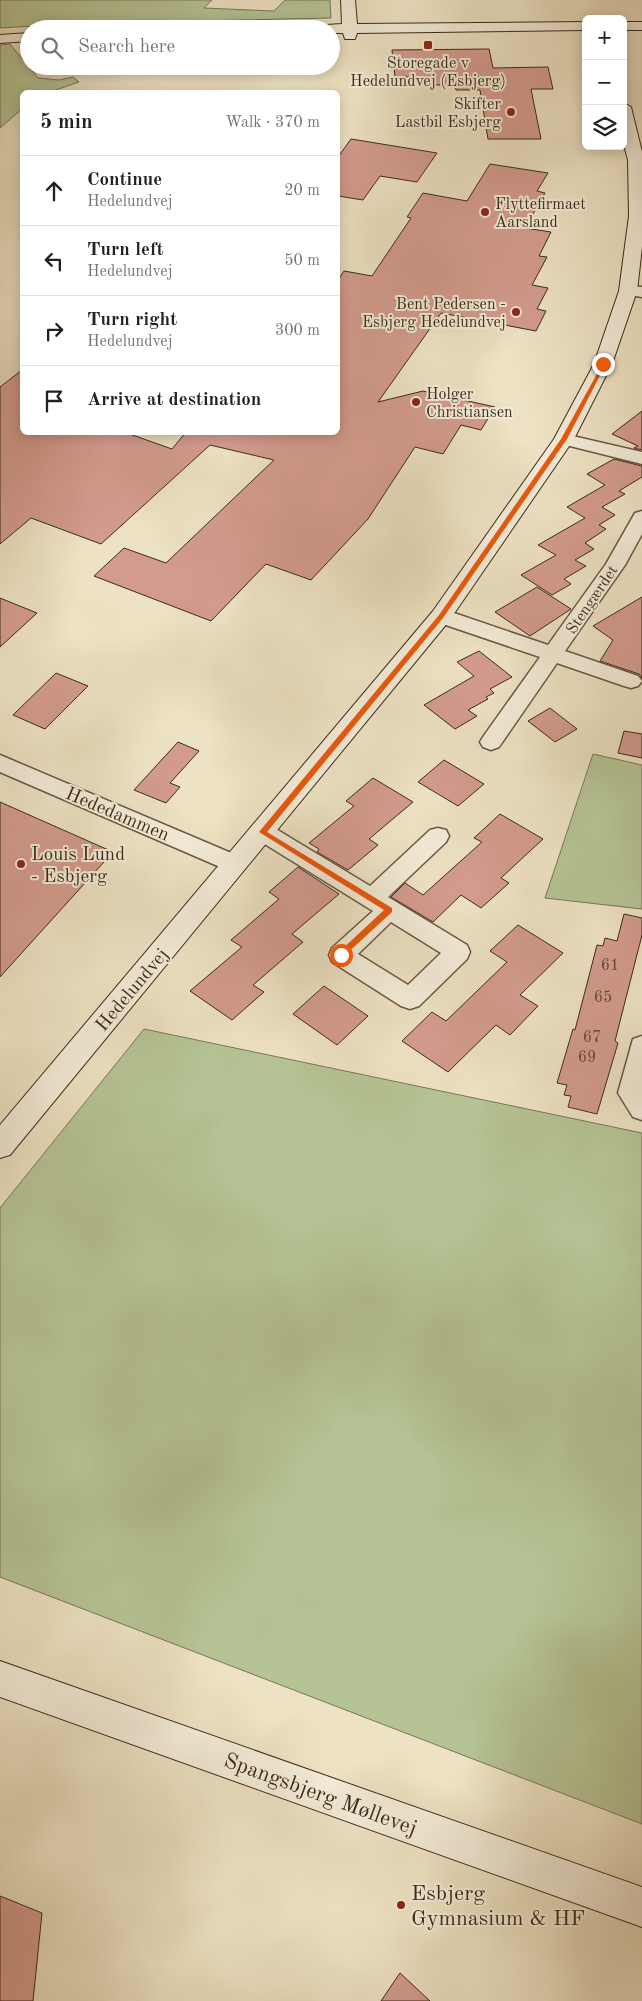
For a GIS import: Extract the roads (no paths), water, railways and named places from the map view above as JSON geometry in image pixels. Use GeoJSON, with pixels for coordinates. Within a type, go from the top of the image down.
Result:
{"type":"FeatureCollection","features":[{"type":"Feature","properties":{"kind":"street"},"geometry":{"type":"LineString","coordinates":[[348,0],[350,32]]}},
{"type":"Feature","properties":{"kind":"street"},"geometry":{"type":"LineString","coordinates":[[340,34],[350,32],[582,26]]}},
{"type":"Feature","properties":{"kind":"street"},"geometry":{"type":"LineString","coordinates":[[627,26],[642,26]]}},
{"type":"Feature","properties":{"kind":"street"},"geometry":{"type":"LineString","coordinates":[[340,31],[582,35]]}},
{"type":"Feature","properties":{"kind":"street"},"geometry":{"type":"LineString","coordinates":[[627,34],[642,34]]}},
{"type":"Feature","properties":{"kind":"street"},"geometry":{"type":"LineString","coordinates":[[0,39],[20,38]]}},
{"type":"Feature","properties":{"kind":"street","name":"Hedelundvej"},"geometry":{"type":"LineString","coordinates":[[0,1146],[441,616],[564,439],[603,364],[635,292],[639,160],[627,120]]}},
{"type":"Feature","properties":{"kind":"street"},"geometry":{"type":"LineString","coordinates":[[564,439],[642,458]]}},
{"type":"Feature","properties":{"kind":"street","name":"Stengærdet"},"geometry":{"type":"LineString","coordinates":[[491,742],[615,564],[642,517]]}},
{"type":"Feature","properties":{"kind":"street","name":"Stengærdet"},"geometry":{"type":"LineString","coordinates":[[441,616],[631,682]]}},
{"type":"Feature","properties":{"kind":"street","name":"Hededammen"},"geometry":{"type":"LineString","coordinates":[[0,762],[236,864]]}},
{"type":"Feature","properties":{"kind":"street"},"geometry":{"type":"LineString","coordinates":[[263,832],[380,904],[438,836]]}},
{"type":"Feature","properties":{"kind":"street"},"geometry":{"type":"LineString","coordinates":[[642,1046],[630,1093],[642,1109]]}},
{"type":"Feature","properties":{"kind":"street","name":"Spangsbjerg Møllevej"},"geometry":{"type":"LineString","coordinates":[[0,1679],[642,1907]]}},
{"type":"Feature","properties":{"kind":"place","name":"Storegade v Hedelundvej (Esbjerg)"},"geometry":{"type":"Point","coordinates":[428,45]}},
{"type":"Feature","properties":{"kind":"place","name":"Skifter Lastbil Esbjerg"},"geometry":{"type":"Point","coordinates":[511,112]}},
{"type":"Feature","properties":{"kind":"place","name":"Flyttefirmaet Aarsland"},"geometry":{"type":"Point","coordinates":[485,212]}},
{"type":"Feature","properties":{"kind":"place","name":"Bent Pedersen - Esbjerg Hedelundvej"},"geometry":{"type":"Point","coordinates":[516,312]}},
{"type":"Feature","properties":{"kind":"place","name":"Holger Christiansen"},"geometry":{"type":"Point","coordinates":[416,402]}},
{"type":"Feature","properties":{"kind":"place","name":"Louis Lund - Esbjerg"},"geometry":{"type":"Point","coordinates":[21,864]}},
{"type":"Feature","properties":{"kind":"place","name":"Esbjerg Gymnasium & HF"},"geometry":{"type":"Point","coordinates":[401,1905]}}]}
